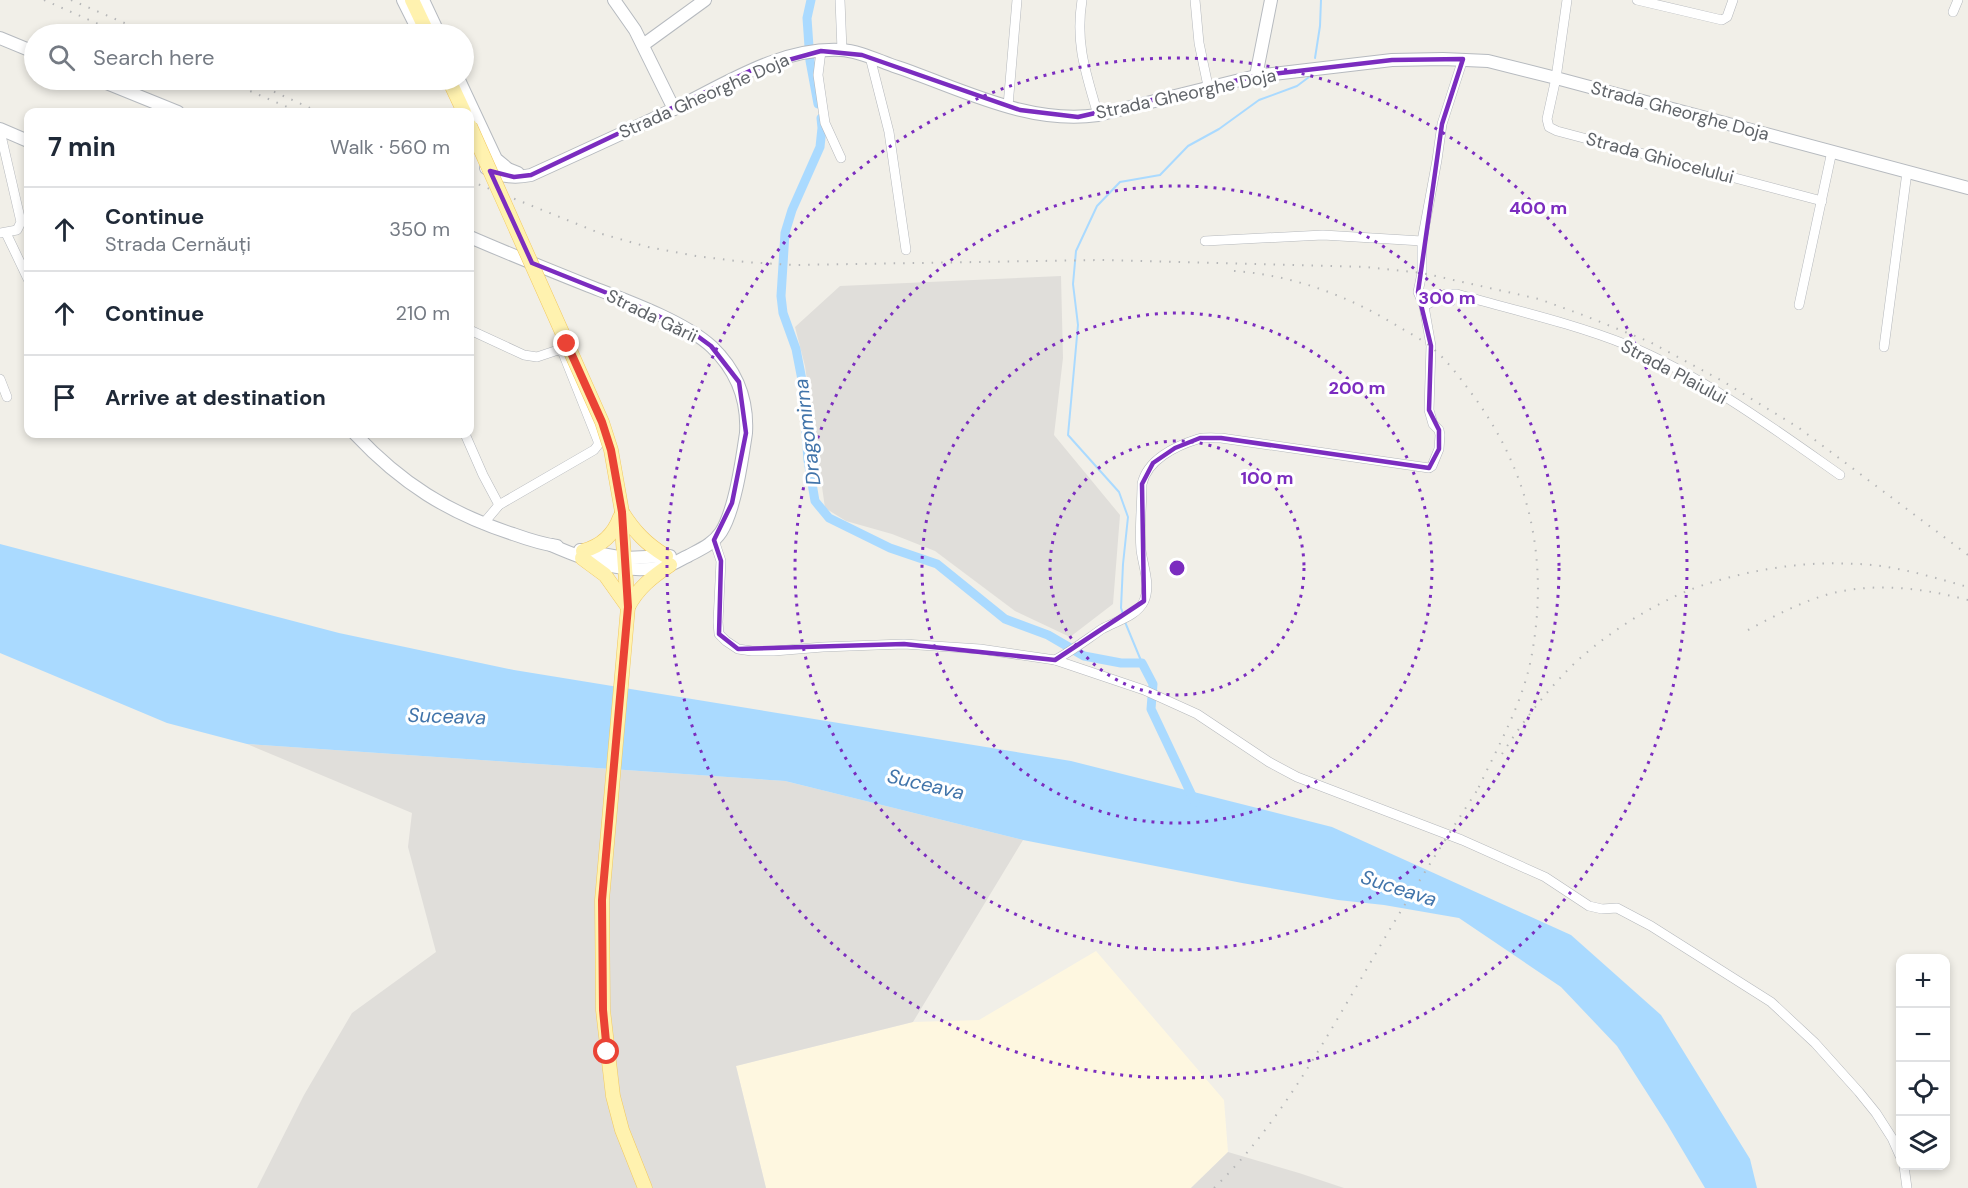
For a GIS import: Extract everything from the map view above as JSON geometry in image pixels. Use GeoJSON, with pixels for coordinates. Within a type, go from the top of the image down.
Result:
{"type":"FeatureCollection","features":[{"type":"Feature","properties":{"kind":"main road"},"geometry":{"type":"LineString","coordinates":[[404,0],[415,24]]}},
{"type":"Feature","properties":{"kind":"main road"},"geometry":{"type":"LineString","coordinates":[[412,0],[423,24]]}},
{"type":"Feature","properties":{"kind":"main road"},"geometry":{"type":"LineString","coordinates":[[423,0],[434,24]]}},
{"type":"Feature","properties":{"kind":"main road"},"geometry":{"type":"LineString","coordinates":[[614,0],[643,45],[674,109]]}},
{"type":"Feature","properties":{"kind":"main road"},"geometry":{"type":"LineString","coordinates":[[643,45],[705,0]]}},
{"type":"Feature","properties":{"kind":"main road"},"geometry":{"type":"LineString","coordinates":[[1256,76],[1271,0]]}},
{"type":"Feature","properties":{"kind":"main road"},"geometry":{"type":"LineString","coordinates":[[0,38],[24,48]]}},
{"type":"Feature","properties":{"kind":"main road","name":"Strada Gheorghe Doja"},"geometry":{"type":"LineString","coordinates":[[531,175],[752,70],[802,53],[842,50],[870,57],[1008,106],[1061,116],[1098,114],[1256,76],[1392,60],[1463,59],[1505,65],[1556,78],[1968,188]]}},
{"type":"Feature","properties":{"kind":"main road"},"geometry":{"type":"LineString","coordinates":[[124,90],[168,108]]}},
{"type":"Feature","properties":{"kind":"main road"},"geometry":{"type":"LineString","coordinates":[[446,90],[455,108]]}},
{"type":"Feature","properties":{"kind":"main road"},"geometry":{"type":"LineString","coordinates":[[453,90],[462,108]]}},
{"type":"Feature","properties":{"kind":"main road"},"geometry":{"type":"LineString","coordinates":[[464,90],[472,108]]}},
{"type":"Feature","properties":{"kind":"main road"},"geometry":{"type":"LineString","coordinates":[[474,112],[501,165],[514,172],[531,175]]}},
{"type":"Feature","properties":{"kind":"main road"},"geometry":{"type":"LineString","coordinates":[[0,130],[24,139]]}},
{"type":"Feature","properties":{"kind":"main road"},"geometry":{"type":"LineString","coordinates":[[474,135],[602,422],[611,450],[622,512],[628,607],[606,845],[602,926],[603,1010],[613,1096],[622,1130],[642,1184]]}},
{"type":"Feature","properties":{"kind":"main road"},"geometry":{"type":"LineString","coordinates":[[474,147],[480,160],[488,169],[498,174],[514,177],[531,175]]}},
{"type":"Feature","properties":{"kind":"main road","name":"Strada Gării"},"geometry":{"type":"LineString","coordinates":[[359,438],[386,465],[411,485],[446,507],[483,524],[583,554],[597,564],[624,563],[643,569],[688,556],[707,546],[722,531],[732,503],[746,434],[743,398],[739,382],[729,366],[711,346],[672,322],[632,303],[474,239]]}},
{"type":"Feature","properties":{"kind":"main road"},"geometry":{"type":"LineString","coordinates":[[622,512],[618,524],[605,540],[583,554],[605,575],[628,607]]}},
{"type":"Feature","properties":{"kind":"main road"},"geometry":{"type":"LineString","coordinates":[[622,512],[638,536],[668,560],[639,590],[628,607]]}},
{"type":"Feature","properties":{"kind":"street"},"geometry":{"type":"LineString","coordinates":[[840,0],[842,50]]}},
{"type":"Feature","properties":{"kind":"street"},"geometry":{"type":"LineString","coordinates":[[1008,106],[1017,0]]}},
{"type":"Feature","properties":{"kind":"street"},"geometry":{"type":"LineString","coordinates":[[1082,0],[1079,26],[1081,56],[1098,114]]}},
{"type":"Feature","properties":{"kind":"street"},"geometry":{"type":"LineString","coordinates":[[1195,0],[1199,43],[1208,86]]}},
{"type":"Feature","properties":{"kind":"street","name":"Strada Ghiocelului"},"geometry":{"type":"LineString","coordinates":[[1567,0],[1556,78],[1547,120],[1549,127],[1822,201]]}},
{"type":"Feature","properties":{"kind":"street"},"geometry":{"type":"LineString","coordinates":[[1636,0],[1722,20],[1727,17],[1733,0]]}},
{"type":"Feature","properties":{"kind":"street"},"geometry":{"type":"LineString","coordinates":[[1953,12],[1959,0]]}},
{"type":"Feature","properties":{"kind":"street"},"geometry":{"type":"LineString","coordinates":[[819,51],[819,75],[825,123],[841,158]]}},
{"type":"Feature","properties":{"kind":"street"},"geometry":{"type":"LineString","coordinates":[[870,57],[888,132],[906,250]]}},
{"type":"Feature","properties":{"kind":"street"},"geometry":{"type":"LineString","coordinates":[[1055,660],[1124,618],[1144,601],[1147,588],[1141,549],[1143,477],[1154,463],[1175,448],[1200,438],[1221,438],[1429,468],[1432,466],[1439,449],[1439,430],[1433,424],[1429,410],[1431,346],[1424,306],[1418,292],[1422,273],[1422,241],[1442,124],[1463,59]]}},
{"type":"Feature","properties":{"kind":"street"},"geometry":{"type":"LineString","coordinates":[[0,130],[21,222],[17,230],[3,233],[24,272]]}},
{"type":"Feature","properties":{"kind":"street"},"geometry":{"type":"LineString","coordinates":[[1799,305],[1832,151]]}},
{"type":"Feature","properties":{"kind":"street"},"geometry":{"type":"LineString","coordinates":[[1884,347],[1907,172]]}},
{"type":"Feature","properties":{"kind":"street"},"geometry":{"type":"LineString","coordinates":[[1205,241],[1323,235],[1422,241]]}},
{"type":"Feature","properties":{"kind":"street","name":"Strada Plaiului"},"geometry":{"type":"LineString","coordinates":[[1424,306],[1446,294],[1456,294],[1598,334],[1628,346],[1677,369],[1766,423],[1840,476]]}},
{"type":"Feature","properties":{"kind":"street"},"geometry":{"type":"LineString","coordinates":[[474,332],[524,355],[537,357],[558,350],[563,353],[598,441],[594,450],[499,505],[483,524]]}},
{"type":"Feature","properties":{"kind":"street"},"geometry":{"type":"LineString","coordinates":[[0,379],[7,397]]}},
{"type":"Feature","properties":{"kind":"street"},"geometry":{"type":"LineString","coordinates":[[467,438],[499,505]]}},
{"type":"Feature","properties":{"kind":"street"},"geometry":{"type":"LineString","coordinates":[[714,540],[721,561],[719,634],[738,649],[774,651],[904,644],[980,649],[1055,660],[1144,690],[1197,714],[1269,762],[1297,777],[1462,840],[1545,877],[1589,906],[1602,909],[1617,908],[1771,1002],[1796,1024],[1836,1066],[1876,1113],[1896,1149]]}},
{"type":"Feature","properties":{"kind":"street"},"geometry":{"type":"LineString","coordinates":[[1905,1170],[1907,1188]]}},
{"type":"Feature","properties":{"kind":"highlighted area"},"geometry":{"type":"Polygon","coordinates":[[[821,51],[862,55],[1020,110],[1078,117],[1256,76],[1392,60],[1463,59],[1442,124],[1418,292],[1431,346],[1429,410],[1439,430],[1439,449],[1429,468],[1221,438],[1200,438],[1175,448],[1153,463],[1142,484],[1144,601],[1055,660],[904,644],[738,649],[719,634],[721,561],[714,540],[732,503],[746,433],[739,382],[711,346],[696,335],[632,303],[532,263],[490,171],[514,177],[531,175],[752,70],[821,51]]]}},
{"type":"Feature","properties":{"kind":"shaded area"},"geometry":{"type":"Polygon","coordinates":[[[1061,276],[1063,358],[1054,435],[1120,515],[1113,604],[1070,637],[1015,611],[935,551],[892,534],[846,521],[825,508],[805,366],[795,327],[840,286],[1061,276]]]}},
{"type":"Feature","properties":{"kind":"shaded area"},"geometry":{"type":"Polygon","coordinates":[[[247,744],[785,781],[1023,840],[913,1022],[736,1066],[766,1188],[257,1188],[304,1095],[352,1013],[436,952],[408,847],[412,813],[247,744]]]}},
{"type":"Feature","properties":{"kind":"shaded area"},"geometry":{"type":"Polygon","coordinates":[[[1096,951],[1224,1100],[1228,1152],[1191,1188],[766,1188],[736,1066],[913,1022],[979,1020],[1096,951]]]}},
{"type":"Feature","properties":{"kind":"shaded area"},"geometry":{"type":"Polygon","coordinates":[[[1228,1152],[1299,1173],[1344,1188],[1191,1188],[1228,1152]]]}},
{"type":"Feature","properties":{"kind":"water","name":"Suceava"},"geometry":{"type":"Polygon","coordinates":[[[0,544],[339,633],[514,670],[1071,761],[1332,827],[1571,935],[1661,1015],[1750,1159],[1757,1188],[1705,1188],[1617,1046],[1561,987],[1459,918],[1242,883],[1023,840],[785,781],[247,744],[167,723],[0,653],[0,544]]]}},
{"type":"Feature","properties":{"kind":"waterway","name":"Dragomirna"},"geometry":{"type":"LineString","coordinates":[[811,0],[807,18],[810,61],[818,104]]}},
{"type":"Feature","properties":{"kind":"waterway"},"geometry":{"type":"LineString","coordinates":[[1315,58],[1321,0]]}},
{"type":"Feature","properties":{"kind":"waterway"},"geometry":{"type":"LineString","coordinates":[[1124,617],[1121,608],[1128,517],[1119,492],[1068,435],[1078,325],[1073,284],[1076,251],[1097,206],[1120,182],[1160,175],[1188,146],[1219,129],[1259,100],[1297,86],[1309,77]]}},
{"type":"Feature","properties":{"kind":"waterway","name":"Dragomirna"},"geometry":{"type":"LineString","coordinates":[[821,118],[820,147],[792,210],[785,233],[781,296],[783,313],[796,349],[802,380],[808,460],[815,501],[829,518],[890,548],[937,564],[1005,619],[1048,635],[1084,656],[1121,663],[1142,663],[1153,684],[1151,709],[1195,802]]}},
{"type":"Feature","properties":{"kind":"waterway"},"geometry":{"type":"LineString","coordinates":[[1125,622],[1142,663]]}},
{"type":"Feature","properties":{"kind":"railway"},"geometry":{"type":"LineString","coordinates":[[44,0],[98,24]]}},
{"type":"Feature","properties":{"kind":"railway"},"geometry":{"type":"LineString","coordinates":[[71,0],[127,24]]}},
{"type":"Feature","properties":{"kind":"railway"},"geometry":{"type":"LineString","coordinates":[[247,90],[290,108]]}},
{"type":"Feature","properties":{"kind":"railway"},"geometry":{"type":"LineString","coordinates":[[270,90],[310,108]]}},
{"type":"Feature","properties":{"kind":"railway"},"geometry":{"type":"LineString","coordinates":[[474,183],[602,234],[648,247],[745,262],[793,265],[1101,260],[1366,267],[1422,273],[1539,299],[1650,342],[1724,382],[1799,428],[1968,555]]}},
{"type":"Feature","properties":{"kind":"railway"},"geometry":{"type":"LineString","coordinates":[[1234,271],[1278,277],[1320,289],[1380,316],[1423,341],[1441,356],[1460,378],[1490,420],[1507,452],[1530,517],[1536,551],[1538,586],[1536,622],[1527,676],[1508,727],[1476,793]]}},
{"type":"Feature","properties":{"kind":"railway"},"geometry":{"type":"LineString","coordinates":[[1502,754],[1538,703],[1594,646],[1632,620],[1694,588],[1766,569],[1839,563],[1899,569],[1968,587]]}},
{"type":"Feature","properties":{"kind":"railway"},"geometry":{"type":"LineString","coordinates":[[1748,630],[1808,601],[1847,590],[1899,588],[1933,592],[1968,600]]}},
{"type":"Feature","properties":{"kind":"railway"},"geometry":{"type":"LineString","coordinates":[[1214,1188],[1258,1139],[1297,1085],[1480,786]]}},
{"type":"Feature","properties":{"kind":"route"},"geometry":{"type":"LineString","coordinates":[[567,344],[602,422],[611,450],[622,512],[628,607],[602,900],[603,1010],[607,1052]]}}]}
